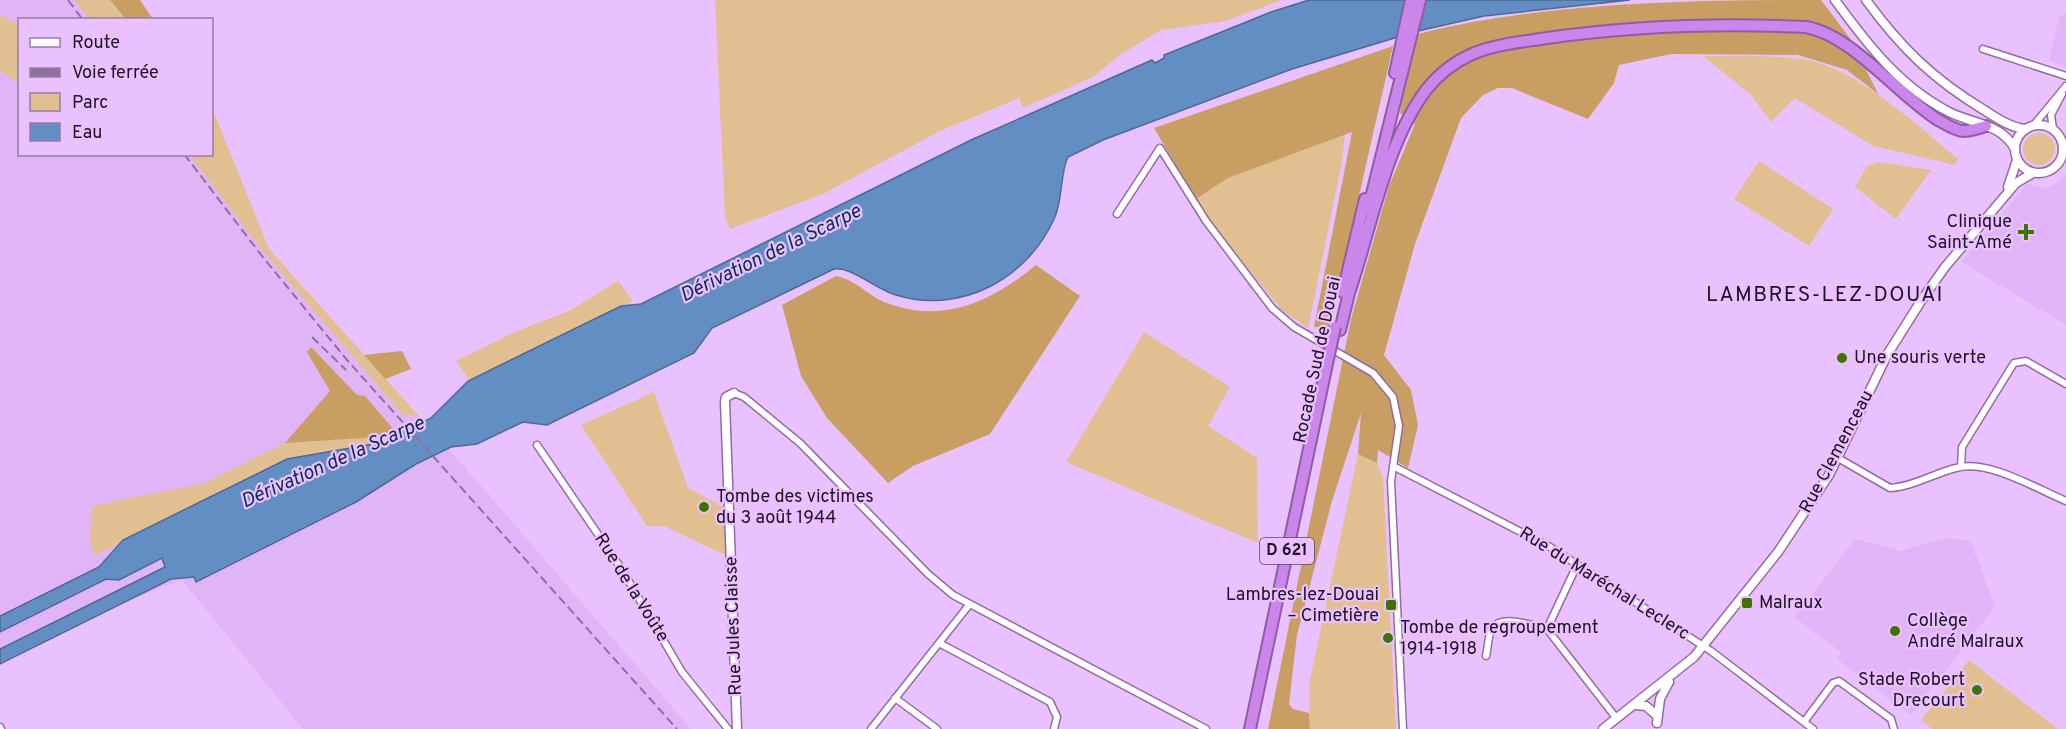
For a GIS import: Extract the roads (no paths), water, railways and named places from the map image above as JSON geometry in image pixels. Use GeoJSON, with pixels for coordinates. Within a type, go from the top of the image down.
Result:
{"type":"FeatureCollection","features":[{"type":"Feature","properties":{"kind":"highway","name":"Rocade Sud de Douai"},"geometry":{"type":"LineString","coordinates":[[1338,329],[1349,293],[1403,48],[1411,0]]}},
{"type":"Feature","properties":{"kind":"highway","name":"Rocade Sud de Douai"},"geometry":{"type":"LineString","coordinates":[[1250,729],[1338,329],[1403,48],[1420,0]]}},
{"type":"Feature","properties":{"kind":"highway"},"geometry":{"type":"LineString","coordinates":[[1349,293],[1392,158],[1409,116],[1428,87],[1445,71],[1466,57],[1488,48],[1557,37],[1635,30],[1810,28],[1825,32],[1843,43],[1908,98],[1943,123],[1965,131],[1986,126]]}},
{"type":"Feature","properties":{"kind":"highway","name":"Rocade Sud de Douai"},"geometry":{"type":"LineString","coordinates":[[1256,729],[1328,374]]}},
{"type":"Feature","properties":{"kind":"street"},"geometry":{"type":"LineString","coordinates":[[1866,0],[1895,38],[1928,72],[2012,126],[2044,126],[2059,135]]}},
{"type":"Feature","properties":{"kind":"street"},"geometry":{"type":"LineString","coordinates":[[1837,2],[1881,59],[1911,88],[1947,112],[2004,134],[2015,148]]}},
{"type":"Feature","properties":{"kind":"street"},"geometry":{"type":"LineString","coordinates":[[1983,48],[2066,76]]}},
{"type":"Feature","properties":{"kind":"street"},"geometry":{"type":"LineString","coordinates":[[2066,87],[2051,115],[2063,146],[2064,157],[2051,170],[2033,173],[2024,168],[2017,159],[2015,148],[2018,136],[2066,87]]}},
{"type":"Feature","properties":{"kind":"street"},"geometry":{"type":"LineString","coordinates":[[1117,214],[1161,147],[1206,221],[1272,308],[1294,327],[1366,369],[1386,385],[1396,404],[1399,419],[1391,481],[1403,729]]}},
{"type":"Feature","properties":{"kind":"street","name":"Rue Clemenceau"},"geometry":{"type":"LineString","coordinates":[[1998,206],[2015,174],[2017,159]]}},
{"type":"Feature","properties":{"kind":"street","name":"Rue Clemenceau"},"geometry":{"type":"LineString","coordinates":[[1603,729],[1676,674],[1704,646],[1788,538],[1838,458],[1900,332],[1941,272],[2018,181],[2033,173]]}},
{"type":"Feature","properties":{"kind":"street"},"geometry":{"type":"LineString","coordinates":[[1961,466],[1962,447],[2014,363],[2026,360],[2066,384]]}},
{"type":"Feature","properties":{"kind":"street"},"geometry":{"type":"LineString","coordinates":[[734,393],[744,397],[800,443],[935,580],[969,604],[1206,729]]}},
{"type":"Feature","properties":{"kind":"street","name":"Rue Jules Claisse"},"geometry":{"type":"LineString","coordinates":[[734,393],[726,396],[725,401],[739,726]]}},
{"type":"Feature","properties":{"kind":"street","name":"Rue de la Voûte"},"geometry":{"type":"LineString","coordinates":[[537,445],[621,568],[682,672],[728,729]]}},
{"type":"Feature","properties":{"kind":"street"},"geometry":{"type":"LineString","coordinates":[[1838,458],[1890,488],[1961,466],[1992,470],[2066,501]]}},
{"type":"Feature","properties":{"kind":"street","name":"Rue du Maréchal Leclerc"},"geometry":{"type":"LineString","coordinates":[[1393,466],[1540,542],[1577,565],[1704,646],[1813,729]]}},
{"type":"Feature","properties":{"kind":"street"},"geometry":{"type":"LineString","coordinates":[[1547,628],[1577,565]]}},
{"type":"Feature","properties":{"kind":"street"},"geometry":{"type":"LineString","coordinates":[[871,729],[969,604]]}},
{"type":"Feature","properties":{"kind":"street"},"geometry":{"type":"LineString","coordinates":[[1486,656],[1491,632],[1498,623],[1506,621],[1547,628],[1617,719]]}},
{"type":"Feature","properties":{"kind":"street"},"geometry":{"type":"LineString","coordinates":[[939,643],[1047,701],[1055,709],[1054,729]]}},
{"type":"Feature","properties":{"kind":"street"},"geometry":{"type":"LineString","coordinates":[[1656,722],[1658,703],[1676,674]]}},
{"type":"Feature","properties":{"kind":"street"},"geometry":{"type":"LineString","coordinates":[[1804,722],[1833,683],[1839,681],[1891,719],[1894,729]]}},
{"type":"Feature","properties":{"kind":"street"},"geometry":{"type":"LineString","coordinates":[[1651,693],[1658,703]]}},
{"type":"Feature","properties":{"kind":"street"},"geometry":{"type":"LineString","coordinates":[[1651,693],[1656,722]]}},
{"type":"Feature","properties":{"kind":"street"},"geometry":{"type":"LineString","coordinates":[[895,699],[937,729]]}},
{"type":"Feature","properties":{"kind":"street"},"geometry":{"type":"LineString","coordinates":[[1636,705],[1646,706],[1656,722]]}},
{"type":"Feature","properties":{"kind":"water","name":"Dérivation de la Scarpe"},"geometry":{"type":"Polygon","coordinates":[[[1309,0],[1630,0],[1484,16],[1418,31],[1292,69],[1103,140],[1068,157],[1057,212],[1042,240],[1027,259],[1009,275],[989,287],[967,296],[944,300],[920,300],[896,295],[848,271],[834,269],[712,328],[694,353],[547,425],[523,422],[477,444],[451,447],[416,464],[356,502],[196,582],[194,577],[171,579],[0,664],[0,649],[165,567],[162,558],[119,580],[106,579],[0,632],[0,616],[99,567],[123,540],[287,459],[385,442],[431,418],[468,381],[621,306],[641,304],[971,140],[1152,60],[1155,63],[1164,58],[1164,55],[1271,12],[1309,0]]]}},
{"type":"Feature","properties":{"kind":"railway"},"geometry":{"type":"LineString","coordinates":[[68,0],[82,18]]}},
{"type":"Feature","properties":{"kind":"railway"},"geometry":{"type":"LineString","coordinates":[[186,156],[262,256],[347,360],[677,729]]}},
{"type":"Feature","properties":{"kind":"railway"},"geometry":{"type":"LineString","coordinates":[[312,337],[346,370]]}},
{"type":"Feature","properties":{"kind":"place","name":"Clinique Saint-Amé"},"geometry":{"type":"Point","coordinates":[2026,232]}},
{"type":"Feature","properties":{"kind":"place","name":"Une souris verte"},"geometry":{"type":"Point","coordinates":[1842,358]}},
{"type":"Feature","properties":{"kind":"place","name":"Tombe des victimes du 3 août 1944"},"geometry":{"type":"Point","coordinates":[704,507]}},
{"type":"Feature","properties":{"kind":"place","name":"Malraux"},"geometry":{"type":"Point","coordinates":[1747,603]}},
{"type":"Feature","properties":{"kind":"place","name":"Lambres-lez-Douai – Cimetière"},"geometry":{"type":"Point","coordinates":[1391,605]}},
{"type":"Feature","properties":{"kind":"place","name":"Collège André Malraux"},"geometry":{"type":"Point","coordinates":[1895,631]}},
{"type":"Feature","properties":{"kind":"place","name":"Tombe de regroupement 1914-1918"},"geometry":{"type":"Point","coordinates":[1388,638]}},
{"type":"Feature","properties":{"kind":"place","name":"Stade Robert Drecourt"},"geometry":{"type":"Point","coordinates":[1977,690]}},
{"type":"Feature","properties":{"kind":"district","name":"LAMBRES-LEZ-DOUAI"},"geometry":{"type":"Point","coordinates":[1825,295]}}]}
